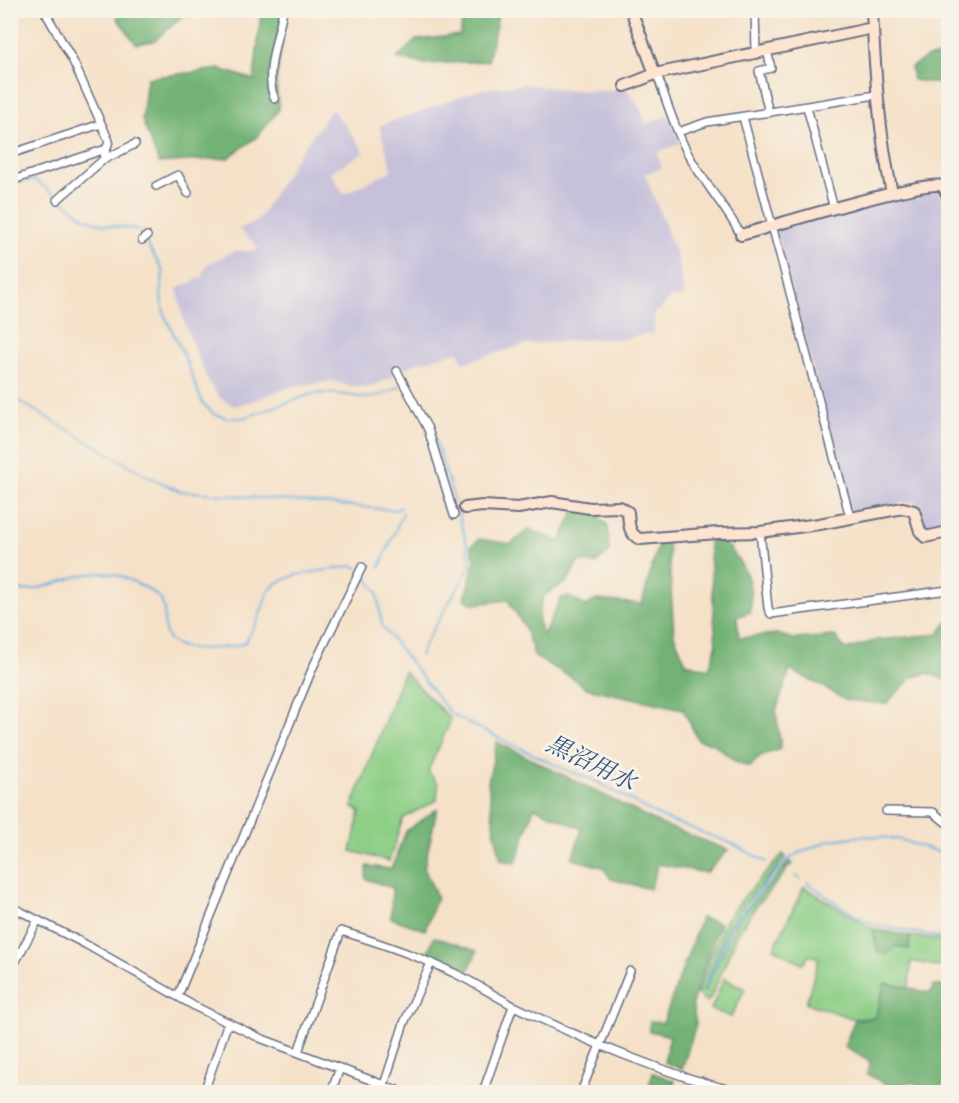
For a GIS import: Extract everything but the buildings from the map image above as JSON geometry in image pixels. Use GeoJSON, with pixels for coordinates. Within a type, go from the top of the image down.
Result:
{"type":"FeatureCollection","features":[{"type":"Feature","properties":{"kind":"street"},"geometry":{"type":"LineString","coordinates":[[44,10],[73,61],[109,141],[103,160]]}},
{"type":"Feature","properties":{"kind":"street"},"geometry":{"type":"LineString","coordinates":[[275,99],[270,90],[273,58],[283,10]]}},
{"type":"Feature","properties":{"kind":"street"},"geometry":{"type":"LineString","coordinates":[[631,10],[678,132],[699,172],[730,215],[741,235],[892,193],[939,184],[943,186],[948,196]]}},
{"type":"Feature","properties":{"kind":"street"},"geometry":{"type":"LineString","coordinates":[[755,10],[762,51],[771,68],[759,71],[769,113]]}},
{"type":"Feature","properties":{"kind":"street"},"geometry":{"type":"LineString","coordinates":[[872,10],[876,95],[892,193]]}},
{"type":"Feature","properties":{"kind":"street"},"geometry":{"type":"LineString","coordinates":[[625,86],[656,74],[873,28]]}},
{"type":"Feature","properties":{"kind":"street"},"geometry":{"type":"LineString","coordinates":[[678,132],[707,122],[876,95]]}},
{"type":"Feature","properties":{"kind":"street"},"geometry":{"type":"LineString","coordinates":[[807,107],[834,209]]}},
{"type":"Feature","properties":{"kind":"street"},"geometry":{"type":"LineString","coordinates":[[743,117],[850,517]]}},
{"type":"Feature","properties":{"kind":"street"},"geometry":{"type":"LineString","coordinates":[[10,154],[101,124]]}},
{"type":"Feature","properties":{"kind":"street"},"geometry":{"type":"LineString","coordinates":[[59,198],[103,160],[135,144]]}},
{"type":"Feature","properties":{"kind":"street"},"geometry":{"type":"LineString","coordinates":[[10,181],[106,149]]}},
{"type":"Feature","properties":{"kind":"street"},"geometry":{"type":"LineString","coordinates":[[156,186],[178,175],[188,193]]}},
{"type":"Feature","properties":{"kind":"street"},"geometry":{"type":"LineString","coordinates":[[397,371],[428,429],[453,512],[483,506],[518,508],[552,502],[590,508],[620,507],[628,512],[630,531],[634,537],[640,539],[760,532],[910,508],[914,511],[920,531],[925,537],[948,532]]}},
{"type":"Feature","properties":{"kind":"street"},"geometry":{"type":"LineString","coordinates":[[760,532],[768,608],[771,614],[948,590]]}},
{"type":"Feature","properties":{"kind":"street"},"geometry":{"type":"LineString","coordinates":[[178,996],[313,667],[362,567]]}},
{"type":"Feature","properties":{"kind":"street"},"geometry":{"type":"LineString","coordinates":[[886,811],[933,812],[948,825]]}},
{"type":"Feature","properties":{"kind":"street"},"geometry":{"type":"LineString","coordinates":[[10,906],[260,1038],[402,1092]]}},
{"type":"Feature","properties":{"kind":"street"},"geometry":{"type":"LineString","coordinates":[[10,972],[38,920]]}},
{"type":"Feature","properties":{"kind":"street"},"geometry":{"type":"LineString","coordinates":[[298,1052],[341,931],[431,963],[458,975],[513,1006],[601,1046],[738,1092]]}},
{"type":"Feature","properties":{"kind":"street"},"geometry":{"type":"LineString","coordinates":[[384,1085],[404,1023],[431,963]]}},
{"type":"Feature","properties":{"kind":"street"},"geometry":{"type":"LineString","coordinates":[[581,1092],[630,971]]}},
{"type":"Feature","properties":{"kind":"street"},"geometry":{"type":"LineString","coordinates":[[483,1092],[513,1006]]}},
{"type":"Feature","properties":{"kind":"street"},"geometry":{"type":"LineString","coordinates":[[204,1092],[228,1022]]}},
{"type":"Feature","properties":{"kind":"street"},"geometry":{"type":"LineString","coordinates":[[330,1092],[340,1068]]}},
{"type":"Feature","properties":{"kind":"street"},"geometry":{"type":"LineString","coordinates":[[697,1092],[701,1081]]}},
{"type":"Feature","properties":{"kind":"shaded area"},"geometry":{"type":"Polygon","coordinates":[[[524,84],[567,90],[609,91],[625,86],[642,112],[646,124],[668,115],[680,143],[657,153],[662,168],[645,174],[677,256],[684,296],[671,297],[662,308],[654,313],[654,333],[616,340],[608,338],[527,344],[463,363],[459,352],[419,362],[392,373],[394,377],[369,387],[348,386],[332,381],[290,387],[234,406],[221,399],[208,381],[185,325],[177,289],[203,276],[206,265],[234,251],[252,251],[259,248],[239,229],[258,220],[296,158],[332,109],[365,152],[330,172],[344,194],[392,170],[379,126],[479,90],[524,84]]]}},
{"type":"Feature","properties":{"kind":"shaded area"},"geometry":{"type":"Polygon","coordinates":[[[936,188],[948,205],[948,527],[928,532],[924,530],[915,501],[854,512],[850,510],[775,228],[884,199],[936,188]]]}},
{"type":"Feature","properties":{"kind":"green space"},"geometry":{"type":"Polygon","coordinates":[[[121,10],[189,11],[154,41],[136,44],[117,18],[121,10]]]}},
{"type":"Feature","properties":{"kind":"green space"},"geometry":{"type":"Polygon","coordinates":[[[261,11],[286,11],[276,83],[279,109],[258,136],[228,158],[159,163],[142,120],[147,78],[220,69],[254,80],[261,11]]]}},
{"type":"Feature","properties":{"kind":"green space"},"geometry":{"type":"Polygon","coordinates":[[[464,11],[499,11],[488,61],[425,64],[397,58],[416,40],[460,35],[464,11]]]}},
{"type":"Feature","properties":{"kind":"green space"},"geometry":{"type":"Polygon","coordinates":[[[948,55],[947,129],[943,113],[946,97],[941,84],[913,80],[911,67],[928,57],[948,55]]]}},
{"type":"Feature","properties":{"kind":"green space"},"geometry":{"type":"Polygon","coordinates":[[[577,505],[596,513],[608,526],[609,553],[595,564],[579,561],[567,582],[544,595],[539,615],[543,635],[561,598],[568,596],[586,606],[596,600],[642,604],[658,545],[668,542],[674,635],[686,663],[709,669],[716,647],[709,539],[725,542],[742,566],[749,582],[750,612],[737,617],[739,638],[776,634],[794,639],[835,636],[846,650],[877,640],[939,634],[948,620],[948,681],[927,673],[911,678],[886,704],[845,700],[790,670],[776,711],[781,749],[760,756],[750,767],[733,760],[714,744],[698,740],[683,709],[586,688],[535,657],[524,626],[508,600],[474,604],[464,599],[475,561],[471,546],[479,539],[511,544],[529,529],[560,542],[577,505]]]}},
{"type":"Feature","properties":{"kind":"green space"},"geometry":{"type":"Polygon","coordinates":[[[404,671],[451,720],[428,771],[438,784],[437,800],[403,818],[389,861],[351,851],[360,811],[352,807],[404,671]]]}},
{"type":"Feature","properties":{"kind":"green space"},"geometry":{"type":"Polygon","coordinates":[[[497,742],[661,824],[728,850],[706,873],[658,864],[650,889],[611,879],[603,867],[572,859],[582,829],[534,807],[516,863],[501,860],[488,782],[497,742]]]}},
{"type":"Feature","properties":{"kind":"green space"},"geometry":{"type":"Polygon","coordinates":[[[437,809],[424,868],[437,897],[425,930],[391,918],[392,888],[366,879],[367,866],[391,869],[406,831],[437,809]]]}},
{"type":"Feature","properties":{"kind":"green space"},"geometry":{"type":"Polygon","coordinates":[[[783,854],[786,857],[729,926],[703,990],[705,991],[737,921],[790,861],[793,864],[786,868],[787,870],[754,909],[738,933],[707,1002],[697,994],[725,921],[783,854]]]}},
{"type":"Feature","properties":{"kind":"green space"},"geometry":{"type":"Polygon","coordinates":[[[804,887],[873,929],[878,953],[896,946],[909,949],[910,936],[948,941],[948,968],[911,961],[909,988],[885,983],[875,1018],[855,1019],[806,1003],[819,958],[809,955],[802,964],[774,948],[804,887]]]}},
{"type":"Feature","properties":{"kind":"green space"},"geometry":{"type":"Polygon","coordinates":[[[701,918],[720,923],[692,1003],[696,1024],[682,1069],[664,1062],[670,1036],[649,1031],[650,1021],[663,1023],[701,918]]]}},
{"type":"Feature","properties":{"kind":"green space"},"geometry":{"type":"Polygon","coordinates":[[[873,929],[910,936],[909,949],[896,946],[888,954],[878,953],[873,929]]]}},
{"type":"Feature","properties":{"kind":"green space"},"geometry":{"type":"Polygon","coordinates":[[[434,937],[477,951],[467,974],[426,956],[434,937]]]}},
{"type":"Feature","properties":{"kind":"green space"},"geometry":{"type":"Polygon","coordinates":[[[724,978],[745,989],[731,1017],[711,1009],[724,978]]]}},
{"type":"Feature","properties":{"kind":"green space"},"geometry":{"type":"Polygon","coordinates":[[[885,983],[931,993],[933,985],[947,987],[948,1079],[939,1089],[932,1092],[910,1081],[896,1090],[867,1074],[870,1061],[844,1047],[855,1019],[875,1018],[885,983]]]}},
{"type":"Feature","properties":{"kind":"green space"},"geometry":{"type":"Polygon","coordinates":[[[653,1073],[675,1081],[671,1092],[647,1092],[653,1073]]]}},
{"type":"Feature","properties":{"kind":"waterway"},"geometry":{"type":"LineString","coordinates":[[10,185],[35,180],[85,218],[103,225],[138,229],[163,271],[161,296],[164,314],[183,353],[203,404],[214,414],[227,418],[243,418],[312,394],[331,393],[368,398],[401,386]]}},
{"type":"Feature","properties":{"kind":"waterway"},"geometry":{"type":"LineString","coordinates":[[410,384],[427,416]]}},
{"type":"Feature","properties":{"kind":"waterway"},"geometry":{"type":"LineString","coordinates":[[10,396],[149,477],[180,491],[394,510],[401,508]]}},
{"type":"Feature","properties":{"kind":"waterway"},"geometry":{"type":"LineString","coordinates":[[433,432],[455,502]]}},
{"type":"Feature","properties":{"kind":"waterway"},"geometry":{"type":"LineString","coordinates":[[380,567],[403,513]]}},
{"type":"Feature","properties":{"kind":"waterway"},"geometry":{"type":"LineString","coordinates":[[420,656],[471,565],[458,513]]}},
{"type":"Feature","properties":{"kind":"waterway"},"geometry":{"type":"LineString","coordinates":[[10,589],[37,589],[93,573],[108,573],[123,577],[158,596],[164,609],[165,632],[172,642],[181,646],[203,649],[245,643],[258,620],[268,592],[276,583],[296,575],[352,566],[358,568]]}},
{"type":"Feature","properties":{"kind":"waterway","name":"黒沼用水"},"geometry":{"type":"LineString","coordinates":[[364,573],[377,592],[382,626],[450,713],[566,770],[594,780],[663,818],[731,843],[766,862]]}},
{"type":"Feature","properties":{"kind":"waterway"},"geometry":{"type":"LineString","coordinates":[[705,989],[731,926],[773,875],[789,859],[799,853],[831,840],[861,836],[901,840],[948,855]]}},
{"type":"Feature","properties":{"kind":"waterway","name":"黒沼用水"},"geometry":{"type":"LineString","coordinates":[[795,876],[800,879]]}},
{"type":"Feature","properties":{"kind":"waterway","name":"黒沼用水"},"geometry":{"type":"LineString","coordinates":[[807,883],[856,916],[875,925],[948,939]]}}]}
